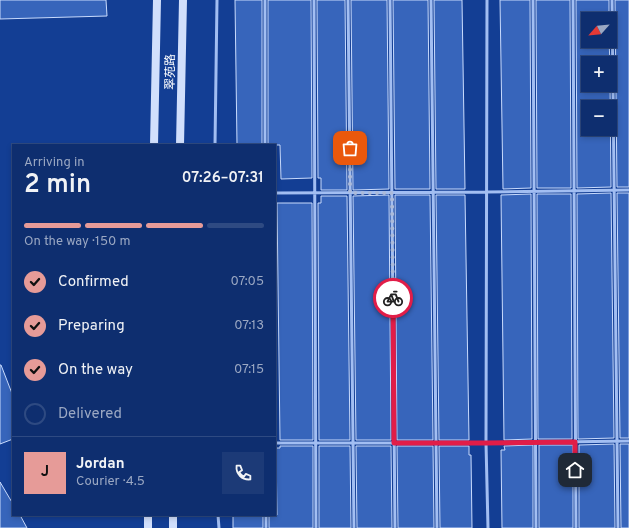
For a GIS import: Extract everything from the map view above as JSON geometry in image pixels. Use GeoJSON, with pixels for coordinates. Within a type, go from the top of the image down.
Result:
{"type":"FeatureCollection","features":[{"type":"Feature","properties":{"kind":"main road","name":"翠苑路"},"geometry":{"type":"LineString","coordinates":[[154,144],[157,0]]}},
{"type":"Feature","properties":{"kind":"main road","name":"翠苑路"},"geometry":{"type":"LineString","coordinates":[[180,144],[183,0]]}},
{"type":"Feature","properties":{"kind":"main road"},"geometry":{"type":"LineString","coordinates":[[148,516],[148,528]]}},
{"type":"Feature","properties":{"kind":"main road"},"geometry":{"type":"LineString","coordinates":[[173,516],[173,528]]}},
{"type":"Feature","properties":{"kind":"lane"},"geometry":{"type":"LineString","coordinates":[[215,144],[216,0]]}},
{"type":"Feature","properties":{"kind":"lane"},"geometry":{"type":"LineString","coordinates":[[264,0],[265,144]]}},
{"type":"Feature","properties":{"kind":"lane"},"geometry":{"type":"LineString","coordinates":[[314,0],[316,528]]}},
{"type":"Feature","properties":{"kind":"lane"},"geometry":{"type":"LineString","coordinates":[[348,0],[354,528]]}},
{"type":"Feature","properties":{"kind":"lane"},"geometry":{"type":"LineString","coordinates":[[390,0],[395,528]]}},
{"type":"Feature","properties":{"kind":"lane"},"geometry":{"type":"LineString","coordinates":[[431,0],[437,528]]}},
{"type":"Feature","properties":{"kind":"lane"},"geometry":{"type":"LineString","coordinates":[[487,0],[486,443],[488,528]]}},
{"type":"Feature","properties":{"kind":"lane"},"geometry":{"type":"LineString","coordinates":[[533,0],[536,528]]}},
{"type":"Feature","properties":{"kind":"lane"},"geometry":{"type":"LineString","coordinates":[[573,0],[576,528]]}},
{"type":"Feature","properties":{"kind":"lane"},"geometry":{"type":"LineString","coordinates":[[612,0],[618,528]]}},
{"type":"Feature","properties":{"kind":"lane"},"geometry":{"type":"LineString","coordinates":[[276,193],[433,193],[629,190]]}},
{"type":"Feature","properties":{"kind":"lane"},"geometry":{"type":"LineString","coordinates":[[276,443],[629,441]]}},
{"type":"Feature","properties":{"kind":"lane"},"geometry":{"type":"LineString","coordinates":[[218,516],[218,528]]}},
{"type":"Feature","properties":{"kind":"lane"},"geometry":{"type":"LineString","coordinates":[[266,516],[266,528]]}},
{"type":"Feature","properties":{"kind":"building"},"geometry":{"type":"Polygon","coordinates":[[[0,0],[106,0],[107,16],[0,19],[0,0]]]}},
{"type":"Feature","properties":{"kind":"building"},"geometry":{"type":"Polygon","coordinates":[[[235,0],[262,0],[262,144],[237,144],[235,0]]]}},
{"type":"Feature","properties":{"kind":"building"},"geometry":{"type":"Polygon","coordinates":[[[268,0],[311,0],[312,178],[281,179],[280,145],[268,144],[268,0]]]}},
{"type":"Feature","properties":{"kind":"building"},"geometry":{"type":"Polygon","coordinates":[[[317,0],[345,0],[347,190],[321,190],[321,178],[318,178],[317,0]]]}},
{"type":"Feature","properties":{"kind":"building"},"geometry":{"type":"Polygon","coordinates":[[[351,0],[387,0],[389,189],[353,190],[351,0]]]}},
{"type":"Feature","properties":{"kind":"building"},"geometry":{"type":"Polygon","coordinates":[[[393,0],[428,0],[430,189],[395,189],[393,0]]]}},
{"type":"Feature","properties":{"kind":"building"},"geometry":{"type":"Polygon","coordinates":[[[434,0],[462,0],[465,189],[436,189],[434,0]]]}},
{"type":"Feature","properties":{"kind":"building"},"geometry":{"type":"Polygon","coordinates":[[[500,0],[530,0],[531,188],[503,189],[500,0]]]}},
{"type":"Feature","properties":{"kind":"building"},"geometry":{"type":"Polygon","coordinates":[[[536,0],[570,0],[571,188],[537,188],[536,0]]]}},
{"type":"Feature","properties":{"kind":"building"},"geometry":{"type":"Polygon","coordinates":[[[576,0],[609,0],[609,12],[581,12],[581,48],[609,48],[610,56],[581,56],[581,92],[610,92],[610,100],[581,100],[581,136],[610,136],[611,187],[577,188],[576,0]]]}},
{"type":"Feature","properties":{"kind":"building"},"geometry":{"type":"Polygon","coordinates":[[[615,0],[629,0],[629,187],[617,187],[617,56],[616,56],[616,48],[617,48],[617,12],[615,12],[615,0]]]}},
{"type":"Feature","properties":{"kind":"building"},"geometry":{"type":"Polygon","coordinates":[[[611,193],[614,438],[578,439],[577,194],[611,193]]]}},
{"type":"Feature","properties":{"kind":"building"},"geometry":{"type":"Polygon","coordinates":[[[617,193],[629,193],[629,438],[620,438],[617,193]]]}},
{"type":"Feature","properties":{"kind":"building"},"geometry":{"type":"Polygon","coordinates":[[[531,194],[532,439],[504,440],[501,195],[531,194]]]}},
{"type":"Feature","properties":{"kind":"building"},"geometry":{"type":"Polygon","coordinates":[[[537,194],[571,194],[572,439],[538,439],[537,194]]]}},
{"type":"Feature","properties":{"kind":"building"},"geometry":{"type":"Polygon","coordinates":[[[389,195],[391,440],[356,440],[353,196],[389,195]]]}},
{"type":"Feature","properties":{"kind":"building"},"geometry":{"type":"Polygon","coordinates":[[[395,195],[430,195],[433,440],[397,440],[395,195]]]}},
{"type":"Feature","properties":{"kind":"building"},"geometry":{"type":"Polygon","coordinates":[[[436,195],[465,195],[469,440],[439,440],[436,195]]]}},
{"type":"Feature","properties":{"kind":"building"},"geometry":{"type":"Polygon","coordinates":[[[321,196],[347,196],[350,440],[319,440],[318,203],[321,203],[321,196]]]}},
{"type":"Feature","properties":{"kind":"building"},"geometry":{"type":"Polygon","coordinates":[[[277,203],[312,203],[313,440],[280,440],[277,203]]]}},
{"type":"Feature","properties":{"kind":"building"},"geometry":{"type":"Polygon","coordinates":[[[1,365],[12,393],[12,439],[0,444],[1,365]]]}},
{"type":"Feature","properties":{"kind":"building"},"geometry":{"type":"Polygon","coordinates":[[[614,444],[615,528],[579,528],[579,445],[614,444]]]}},
{"type":"Feature","properties":{"kind":"building"},"geometry":{"type":"Polygon","coordinates":[[[620,444],[629,444],[629,528],[621,528],[620,444]]]}},
{"type":"Feature","properties":{"kind":"building"},"geometry":{"type":"Polygon","coordinates":[[[533,445],[533,528],[502,528],[501,450],[505,450],[504,446],[533,445]]]}},
{"type":"Feature","properties":{"kind":"building"},"geometry":{"type":"Polygon","coordinates":[[[539,445],[573,445],[573,528],[539,528],[539,445]]]}},
{"type":"Feature","properties":{"kind":"building"},"geometry":{"type":"Polygon","coordinates":[[[280,446],[313,446],[313,528],[269,528],[269,516],[277,515],[276,448],[280,448],[280,446]]]}},
{"type":"Feature","properties":{"kind":"building"},"geometry":{"type":"Polygon","coordinates":[[[319,446],[350,446],[351,528],[319,528],[319,446]]]}},
{"type":"Feature","properties":{"kind":"building"},"geometry":{"type":"Polygon","coordinates":[[[356,446],[391,446],[392,528],[357,528],[356,446]]]}},
{"type":"Feature","properties":{"kind":"building"},"geometry":{"type":"Polygon","coordinates":[[[397,446],[433,446],[434,528],[398,528],[397,446]]]}},
{"type":"Feature","properties":{"kind":"building"},"geometry":{"type":"Polygon","coordinates":[[[439,446],[469,446],[469,455],[471,455],[472,528],[440,528],[439,446]]]}},
{"type":"Feature","properties":{"kind":"building"},"geometry":{"type":"Polygon","coordinates":[[[0,482],[12,502],[12,516],[21,516],[27,528],[0,528],[0,482]]]}},
{"type":"Feature","properties":{"kind":"building"},"geometry":{"type":"Polygon","coordinates":[[[233,516],[263,516],[263,528],[233,528],[233,516]]]}},
{"type":"Feature","properties":{"kind":"way so far"},"geometry":{"type":"LineString","coordinates":[[350,148],[350,193],[392,193],[393,298]]}},
{"type":"Feature","properties":{"kind":"route"},"geometry":{"type":"LineString","coordinates":[[393,298],[394,443],[575,442],[575,470]]}}]}
